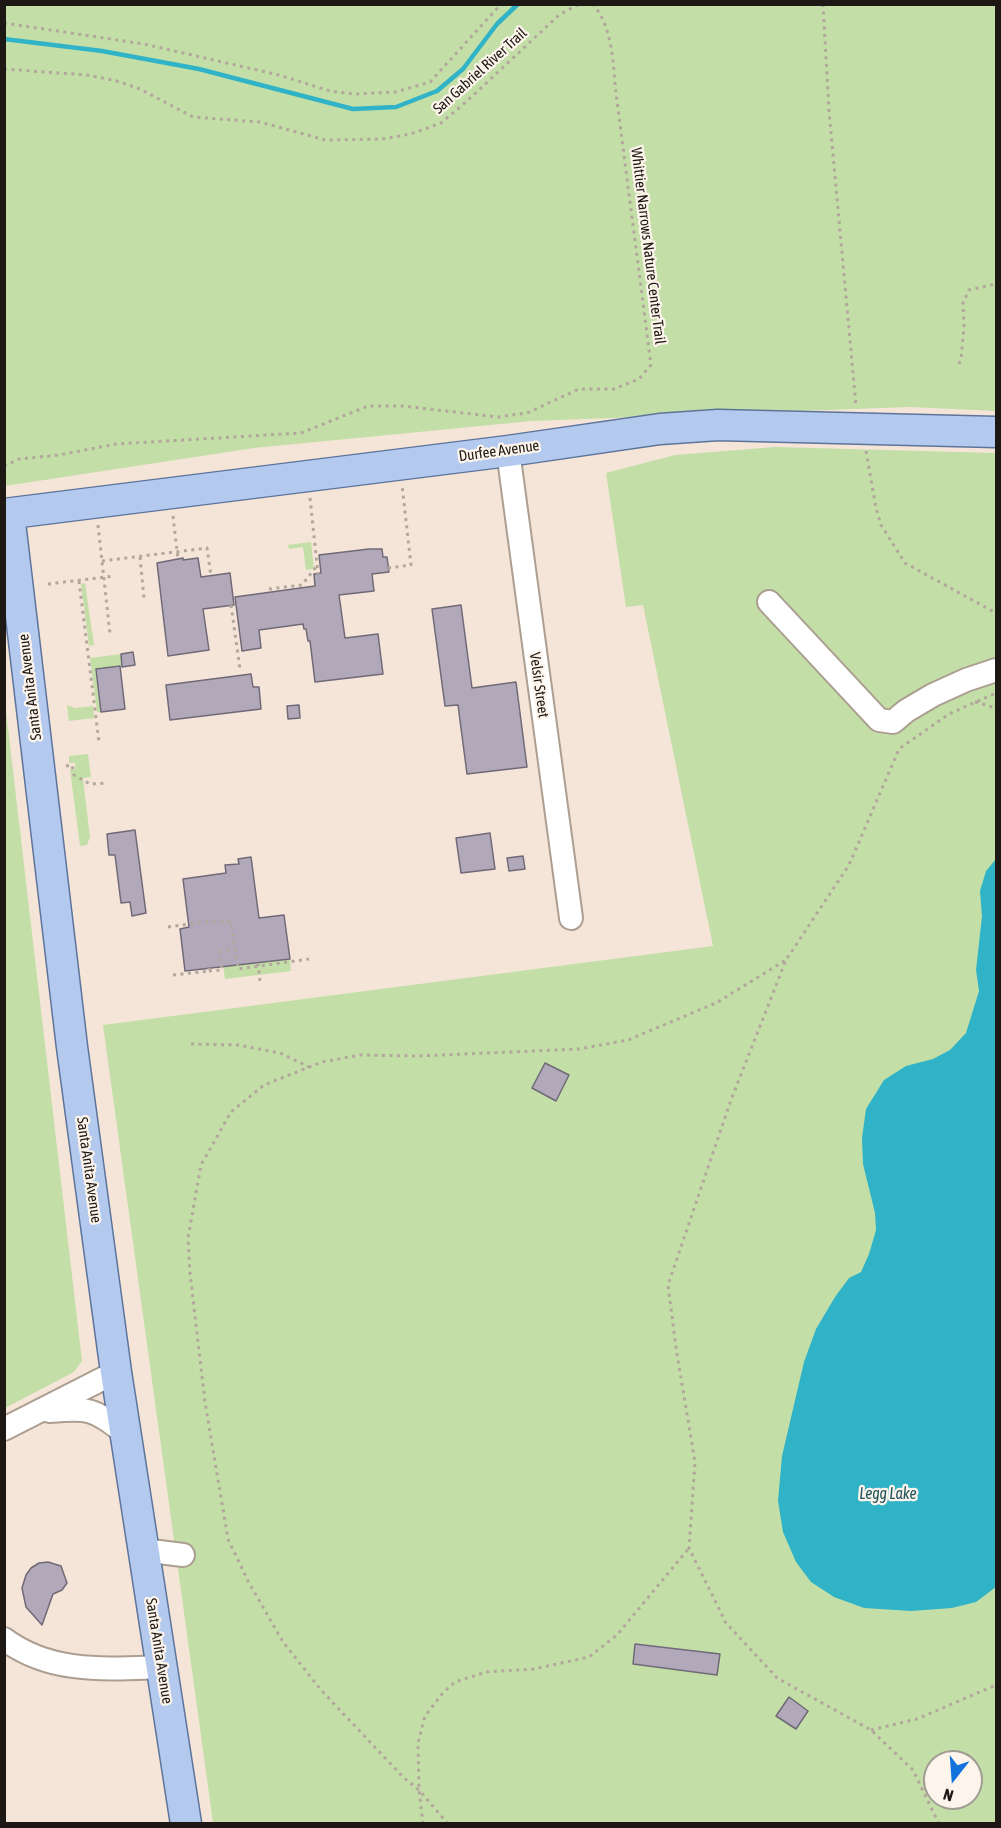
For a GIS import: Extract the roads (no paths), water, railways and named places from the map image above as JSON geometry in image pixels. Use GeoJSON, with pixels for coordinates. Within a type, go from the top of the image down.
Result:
{"type":"FeatureCollection","features":[{"type":"Feature","properties":{"kind":"main road","name":"Durfee Avenue"},"geometry":{"type":"LineString","coordinates":[[7,514],[508,451],[630,433],[718,425],[996,432]]}},
{"type":"Feature","properties":{"kind":"main road","name":"Santa Anita Avenue"},"geometry":{"type":"LineString","coordinates":[[7,514],[72,1047],[116,1372],[186,1824]]}},
{"type":"Feature","properties":{"kind":"street","name":"Velsir Street"},"geometry":{"type":"LineString","coordinates":[[508,451],[571,918]]}},
{"type":"Feature","properties":{"kind":"street"},"geometry":{"type":"LineString","coordinates":[[769,602],[879,720],[887,723],[893,722],[906,711],[933,695],[996,670]]}},
{"type":"Feature","properties":{"kind":"street"},"geometry":{"type":"LineString","coordinates":[[4,1429],[116,1372]]}},
{"type":"Feature","properties":{"kind":"street"},"geometry":{"type":"LineString","coordinates":[[39,1411],[81,1408],[101,1414],[125,1433]]}},
{"type":"Feature","properties":{"kind":"street"},"geometry":{"type":"LineString","coordinates":[[144,1550],[183,1555]]}},
{"type":"Feature","properties":{"kind":"street"},"geometry":{"type":"LineString","coordinates":[[4,1639],[22,1652],[71,1667],[91,1669],[161,1667]]}},
{"type":"Feature","properties":{"kind":"water","name":"Legg Lake"},"geometry":{"type":"Polygon","coordinates":[[[996,859],[996,1587],[976,1602],[952,1608],[911,1611],[864,1608],[834,1597],[811,1582],[796,1562],[783,1532],[778,1501],[782,1456],[804,1362],[816,1329],[849,1278],[861,1272],[876,1230],[875,1213],[863,1164],[862,1138],[866,1109],[884,1080],[906,1066],[933,1059],[950,1050],[966,1033],[979,991],[976,970],[982,916],[980,891],[986,871],[996,859]]]}},
{"type":"Feature","properties":{"kind":"waterway"},"geometry":{"type":"LineString","coordinates":[[4,39],[102,51],[199,69],[353,109],[396,107],[437,91],[463,69],[497,24],[518,4]]}}]}
